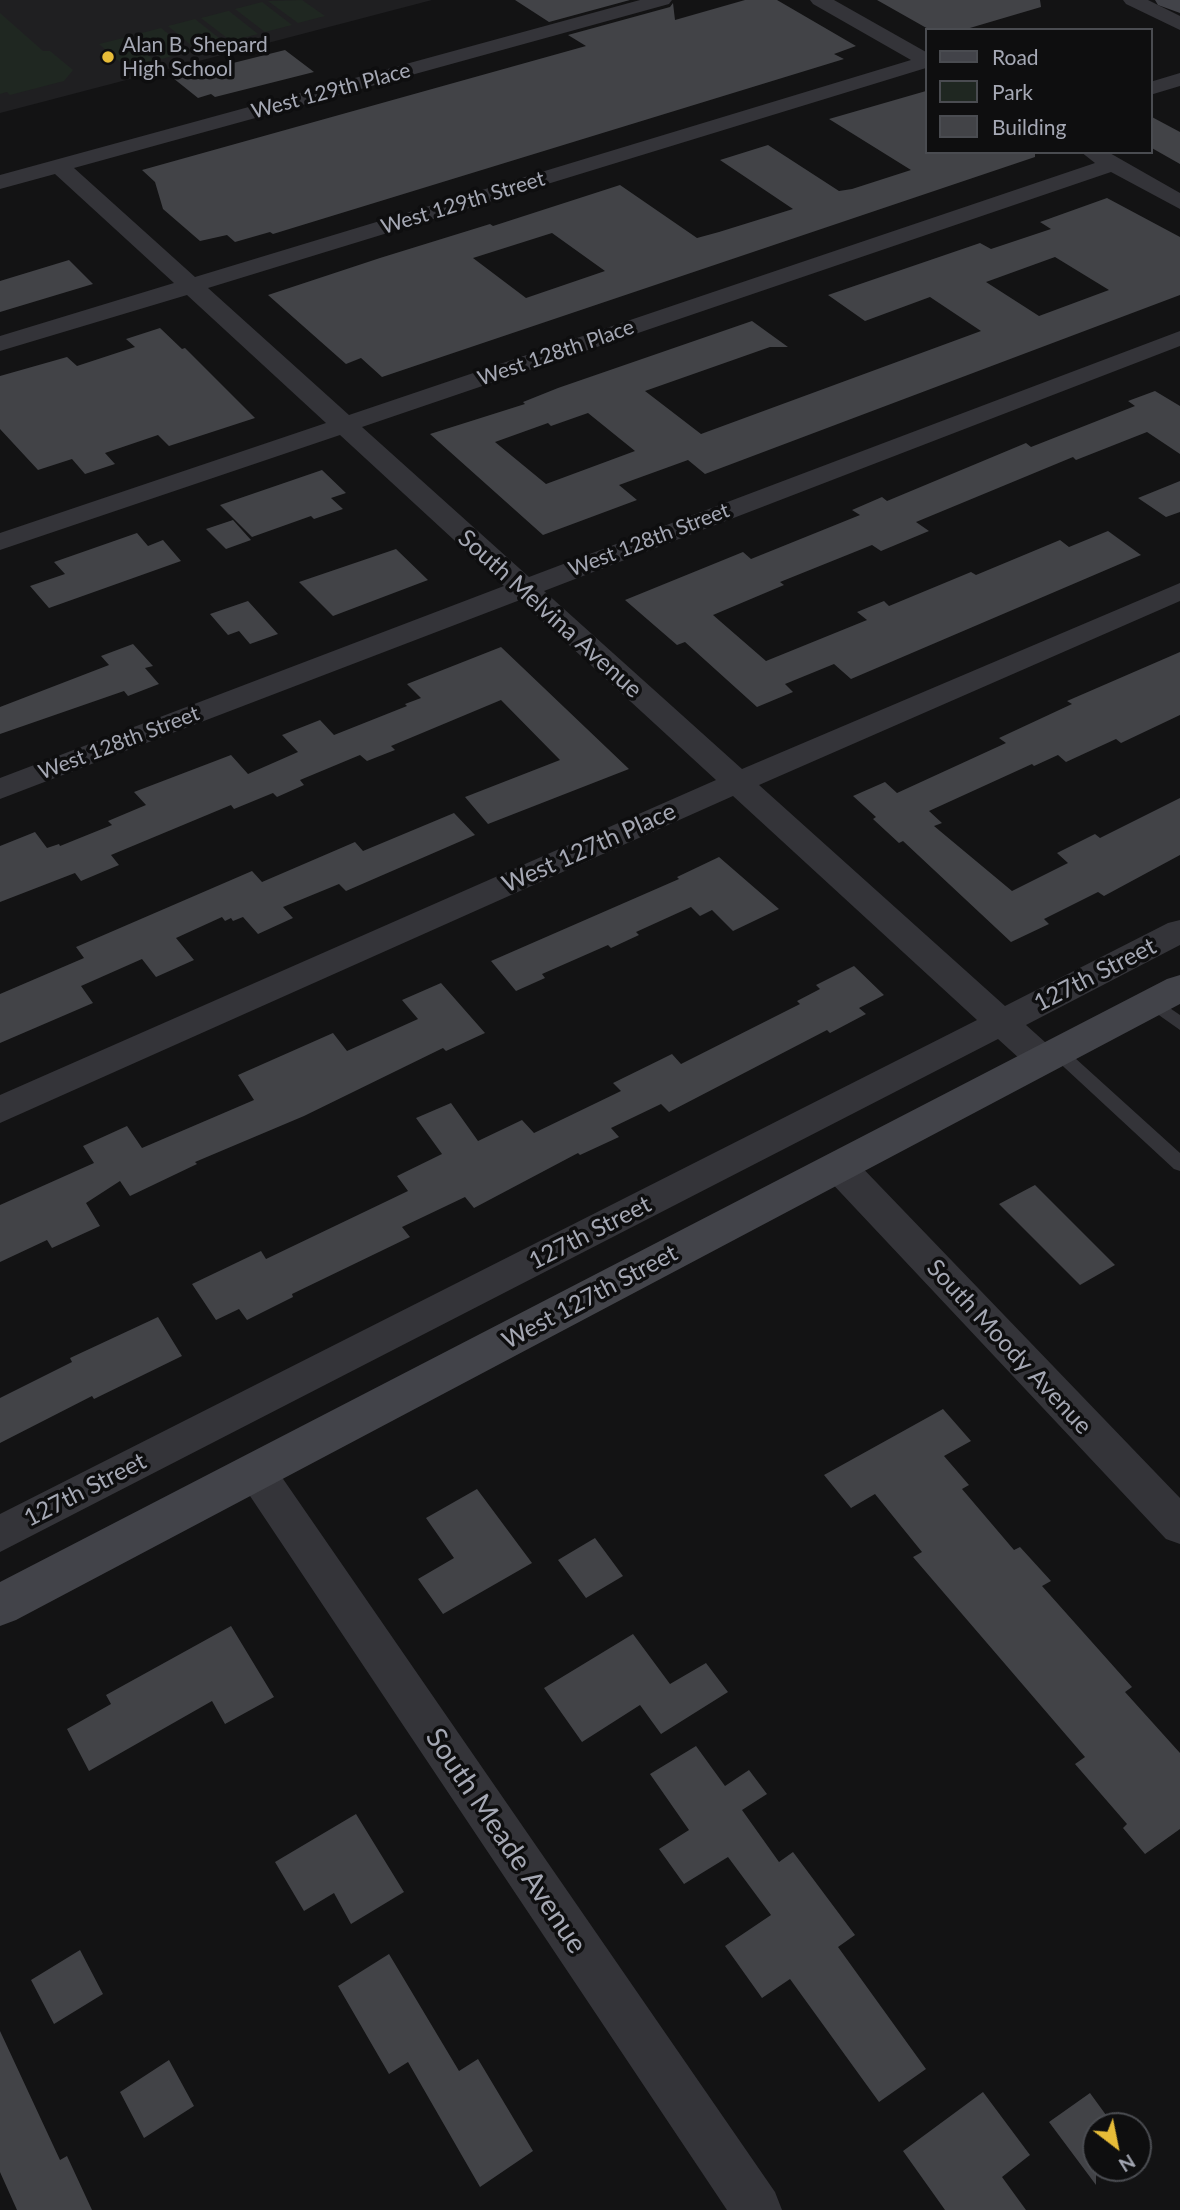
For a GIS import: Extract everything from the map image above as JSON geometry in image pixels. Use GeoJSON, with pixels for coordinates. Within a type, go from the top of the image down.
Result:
{"type":"FeatureCollection","features":[{"type":"Feature","properties":{"kind":"main road"},"geometry":{"type":"LineString","coordinates":[[1166,0],[1180,7]]}},
{"type":"Feature","properties":{"kind":"main road","name":"West 127th Street"},"geometry":{"type":"LineString","coordinates":[[0,1605],[1050,1056],[1171,1005]]}},
{"type":"Feature","properties":{"kind":"street","name":"West 129th Place"},"geometry":{"type":"LineString","coordinates":[[0,183],[662,0]]}},
{"type":"Feature","properties":{"kind":"street"},"geometry":{"type":"LineString","coordinates":[[820,0],[925,60]]}},
{"type":"Feature","properties":{"kind":"street"},"geometry":{"type":"LineString","coordinates":[[1133,0],[1180,24]]}},
{"type":"Feature","properties":{"kind":"street","name":"West 129th Street"},"geometry":{"type":"LineString","coordinates":[[0,344],[925,61]]}},
{"type":"Feature","properties":{"kind":"street"},"geometry":{"type":"LineString","coordinates":[[1152,88],[1180,79]]}},
{"type":"Feature","properties":{"kind":"street"},"geometry":{"type":"LineString","coordinates":[[1103,158],[1180,202]]}},
{"type":"Feature","properties":{"kind":"street","name":"West 128th Place"},"geometry":{"type":"LineString","coordinates":[[0,542],[344,425],[1103,158]]}},
{"type":"Feature","properties":{"kind":"street","name":"South Melvina Avenue"},"geometry":{"type":"LineString","coordinates":[[59,166],[1002,1023],[1050,1056]]}},
{"type":"Feature","properties":{"kind":"street","name":"West 128th Street"},"geometry":{"type":"LineString","coordinates":[[0,789],[1180,338]]}},
{"type":"Feature","properties":{"kind":"street","name":"West 127th Place"},"geometry":{"type":"LineString","coordinates":[[0,1110],[736,783],[1180,591]]}},
{"type":"Feature","properties":{"kind":"street","name":"127th Street"},"geometry":{"type":"LineString","coordinates":[[0,1534],[1180,931]]}},
{"type":"Feature","properties":{"kind":"street","name":"South Moody Avenue"},"geometry":{"type":"LineString","coordinates":[[839,1167],[1180,1526]]}},
{"type":"Feature","properties":{"kind":"street","name":"South Meade Avenue"},"geometry":{"type":"LineString","coordinates":[[256,1472],[757,2210]]}},
{"type":"Feature","properties":{"kind":"lane"},"geometry":{"type":"LineString","coordinates":[[1050,1056],[1180,1164]]}},
{"type":"Feature","properties":{"kind":"shaded area","name":"Alan B. Shepard High School"},"geometry":{"type":"Polygon","coordinates":[[[0,0],[432,0],[0,113],[0,0]]]}},
{"type":"Feature","properties":{"kind":"green space"},"geometry":{"type":"Polygon","coordinates":[[[302,0],[325,16],[298,23],[268,1],[302,0]]]}},
{"type":"Feature","properties":{"kind":"green space"},"geometry":{"type":"Polygon","coordinates":[[[262,2],[292,25],[265,32],[235,9],[262,2]]]}},
{"type":"Feature","properties":{"kind":"green space"},"geometry":{"type":"Polygon","coordinates":[[[229,11],[258,34],[231,41],[201,18],[229,11]]]}},
{"type":"Feature","properties":{"kind":"green space"},"geometry":{"type":"Polygon","coordinates":[[[0,13],[43,51],[50,51],[73,70],[64,81],[10,95],[7,92],[0,94],[0,13]]]}},
{"type":"Feature","properties":{"kind":"green space"},"geometry":{"type":"Polygon","coordinates":[[[195,19],[224,42],[197,50],[168,26],[195,19]]]}},
{"type":"Feature","properties":{"kind":"green space"},"geometry":{"type":"Polygon","coordinates":[[[161,28],[190,51],[162,59],[134,35],[161,28]]]}},
{"type":"Feature","properties":{"kind":"green space"},"geometry":{"type":"Polygon","coordinates":[[[127,37],[155,61],[127,68],[99,44],[127,37]]]}},
{"type":"Feature","properties":{"kind":"building"},"geometry":{"type":"Polygon","coordinates":[[[515,0],[630,0],[549,22],[515,0]]]}},
{"type":"Feature","properties":{"kind":"building"},"geometry":{"type":"Polygon","coordinates":[[[745,0],[777,0],[856,46],[834,54],[844,59],[273,234],[270,232],[235,242],[227,235],[200,241],[163,209],[155,182],[142,170],[586,46],[568,35],[670,7],[673,3],[675,20],[745,0]]]}},
{"type":"Feature","properties":{"kind":"building"},"geometry":{"type":"Polygon","coordinates":[[[877,0],[1040,0],[1041,7],[970,28],[926,28],[877,0]]]}},
{"type":"Feature","properties":{"kind":"building"},"geometry":{"type":"Polygon","coordinates":[[[285,50],[314,72],[215,97],[211,94],[198,98],[173,78],[285,50]]]}},
{"type":"Feature","properties":{"kind":"building"},"geometry":{"type":"Polygon","coordinates":[[[925,91],[925,154],[1035,154],[1035,157],[382,377],[361,358],[346,364],[268,295],[620,185],[697,238],[719,232],[793,209],[720,160],[768,145],[839,191],[911,170],[829,119],[925,91]],[[552,233],[473,258],[526,298],[605,271],[552,233]]]}},
{"type":"Feature","properties":{"kind":"building"},"geometry":{"type":"Polygon","coordinates":[[[1152,117],[1180,132],[1180,164],[1152,148],[1152,117]]]}},
{"type":"Feature","properties":{"kind":"building"},"geometry":{"type":"Polygon","coordinates":[[[1107,198],[1180,237],[1180,295],[705,474],[688,460],[619,485],[637,500],[543,535],[430,434],[525,404],[523,402],[558,388],[752,321],[788,347],[770,347],[645,391],[701,434],[981,331],[930,297],[865,321],[828,295],[980,243],[991,249],[1051,229],[1040,222],[1107,198]],[[1055,257],[986,282],[1039,316],[1109,290],[1055,257]],[[588,413],[551,426],[548,423],[495,442],[546,484],[635,451],[588,413]]]}},
{"type":"Feature","properties":{"kind":"building"},"geometry":{"type":"Polygon","coordinates":[[[69,260],[93,284],[0,312],[0,281],[69,260]]]}},
{"type":"Feature","properties":{"kind":"building"},"geometry":{"type":"Polygon","coordinates":[[[160,328],[182,349],[185,348],[255,418],[169,446],[158,435],[105,453],[115,464],[85,474],[72,459],[38,470],[0,429],[0,376],[67,357],[77,366],[135,347],[126,339],[160,328]]]}},
{"type":"Feature","properties":{"kind":"building"},"geometry":{"type":"Polygon","coordinates":[[[1155,391],[1180,406],[1180,454],[1147,432],[1076,460],[1073,457],[916,522],[929,531],[881,551],[872,545],[780,582],[784,585],[713,615],[766,661],[867,620],[857,612],[884,601],[889,606],[971,572],[976,575],[1060,540],[1069,547],[1108,531],[1141,555],[851,679],[834,664],[785,684],[793,692],[757,707],[685,642],[677,645],[625,600],[743,552],[751,559],[860,515],[852,510],[882,497],[887,501],[1026,443],[1031,447],[1135,406],[1128,401],[1155,391]]]}},
{"type":"Feature","properties":{"kind":"building"},"geometry":{"type":"Polygon","coordinates":[[[322,470],[346,493],[331,498],[343,509],[314,519],[311,516],[252,537],[220,505],[322,470]]]}},
{"type":"Feature","properties":{"kind":"building"},"geometry":{"type":"Polygon","coordinates":[[[1180,481],[1180,512],[1166,517],[1138,498],[1180,481]]]}},
{"type":"Feature","properties":{"kind":"building"},"geometry":{"type":"Polygon","coordinates":[[[233,520],[251,540],[226,549],[206,529],[233,520]]]}},
{"type":"Feature","properties":{"kind":"building"},"geometry":{"type":"Polygon","coordinates":[[[137,533],[148,546],[163,540],[181,561],[49,608],[30,586],[65,574],[54,562],[137,533]]]}},
{"type":"Feature","properties":{"kind":"building"},"geometry":{"type":"Polygon","coordinates":[[[396,549],[428,580],[333,616],[299,582],[396,549]]]}},
{"type":"Feature","properties":{"kind":"building"},"geometry":{"type":"Polygon","coordinates":[[[248,601],[278,634],[250,644],[239,631],[228,635],[210,614],[248,601]]]}},
{"type":"Feature","properties":{"kind":"building"},"geometry":{"type":"Polygon","coordinates":[[[133,644],[153,666],[145,668],[159,684],[128,696],[124,691],[0,734],[0,707],[109,665],[101,656],[133,644]]]}},
{"type":"Feature","properties":{"kind":"building"},"geometry":{"type":"Polygon","coordinates":[[[501,647],[629,769],[488,824],[465,797],[560,760],[501,700],[391,746],[395,750],[367,761],[360,755],[300,780],[304,785],[277,797],[273,793],[234,809],[231,805],[111,855],[119,865],[81,881],[75,873],[0,902],[0,846],[35,832],[47,848],[59,844],[60,846],[112,825],[108,821],[146,805],[134,792],[231,755],[248,774],[298,752],[282,735],[320,720],[334,735],[407,706],[405,704],[421,698],[407,684],[501,647]]]}},
{"type":"Feature","properties":{"kind":"building"},"geometry":{"type":"Polygon","coordinates":[[[1180,652],[1180,715],[1121,743],[1116,739],[1066,762],[1058,755],[1034,766],[1032,764],[929,811],[942,823],[934,826],[1012,891],[1068,863],[1057,853],[1095,834],[1100,838],[1180,798],[1180,855],[1104,896],[1098,892],[1044,919],[1049,924],[1011,942],[903,841],[899,843],[873,819],[876,817],[853,796],[885,782],[897,793],[1006,743],[999,738],[1072,704],[1067,701],[1180,652]]]}},
{"type":"Feature","properties":{"kind":"building"},"geometry":{"type":"Polygon","coordinates":[[[454,813],[475,835],[346,891],[339,884],[283,907],[293,918],[258,934],[243,917],[225,921],[222,917],[176,938],[194,960],[156,977],[142,959],[81,986],[93,1003],[0,1043],[0,994],[84,958],[76,947],[252,871],[262,882],[355,842],[363,851],[454,813]]]}},
{"type":"Feature","properties":{"kind":"building"},"geometry":{"type":"Polygon","coordinates":[[[719,857],[779,909],[733,931],[712,910],[700,916],[691,907],[636,932],[639,935],[611,948],[608,945],[542,974],[545,978],[516,991],[491,961],[679,879],[677,877],[719,857]]]}},
{"type":"Feature","properties":{"kind":"building"},"geometry":{"type":"Polygon","coordinates":[[[854,966],[884,995],[859,1008],[866,1014],[830,1033],[827,1030],[669,1112],[661,1104],[611,1128],[619,1137],[580,1155],[578,1153],[474,1208],[465,1197],[402,1227],[410,1237],[292,1294],[293,1297],[247,1320],[239,1309],[216,1320],[192,1284],[261,1251],[266,1259],[408,1191],[397,1176],[442,1154],[416,1118],[451,1103],[478,1141],[522,1120],[534,1133],[621,1091],[613,1083],[672,1054],[681,1064],[800,1004],[797,1001],[820,989],[816,985],[854,966]]]}},
{"type":"Feature","properties":{"kind":"building"},"geometry":{"type":"Polygon","coordinates":[[[441,983],[485,1033],[446,1051],[443,1048],[304,1116],[195,1162],[197,1164],[130,1196],[120,1181],[86,1203],[100,1226],[52,1248],[47,1240],[0,1262],[0,1205],[94,1163],[83,1146],[127,1126],[142,1148],[254,1100],[238,1075],[333,1033],[347,1051],[418,1019],[402,1000],[441,983]]]}},
{"type":"Feature","properties":{"kind":"building"},"geometry":{"type":"Polygon","coordinates":[[[1035,1185],[1115,1265],[1080,1285],[999,1204],[1035,1185]]]}},
{"type":"Feature","properties":{"kind":"building"},"geometry":{"type":"Polygon","coordinates":[[[158,1317],[182,1356],[94,1399],[92,1396],[0,1443],[0,1398],[72,1362],[70,1358],[158,1317]]]}},
{"type":"Feature","properties":{"kind":"building"},"geometry":{"type":"Polygon","coordinates":[[[943,1409],[971,1441],[944,1456],[969,1485],[962,1489],[1014,1550],[1020,1547],[1051,1581],[1042,1586],[1132,1687],[1125,1692],[1180,1753],[1180,1829],[1145,1854],[1123,1828],[1127,1824],[1075,1764],[1085,1757],[913,1557],[922,1552],[875,1494],[851,1508],[824,1475],[943,1409]]]}},
{"type":"Feature","properties":{"kind":"building"},"geometry":{"type":"Polygon","coordinates":[[[477,1489],[532,1563],[443,1614],[418,1579],[454,1558],[426,1518],[477,1489]]]}},
{"type":"Feature","properties":{"kind":"building"},"geometry":{"type":"Polygon","coordinates":[[[595,1538],[623,1576],[586,1598],[558,1560],[595,1538]]]}},
{"type":"Feature","properties":{"kind":"building"},"geometry":{"type":"Polygon","coordinates":[[[231,1626],[274,1697],[225,1724],[212,1701],[89,1771],[67,1729],[111,1704],[106,1695],[231,1626]]]}},
{"type":"Feature","properties":{"kind":"building"},"geometry":{"type":"Polygon","coordinates":[[[633,1634],[670,1684],[706,1663],[728,1692],[661,1734],[640,1705],[582,1742],[544,1688],[633,1634]]]}},
{"type":"Feature","properties":{"kind":"building"},"geometry":{"type":"Polygon","coordinates":[[[696,1746],[725,1786],[749,1770],[767,1794],[742,1810],[779,1862],[793,1852],[855,1935],[838,1947],[926,2069],[879,2102],[790,1979],[762,1998],[725,1946],[771,1915],[728,1857],[684,1884],[659,1849],[689,1830],[650,1774],[696,1746]]]}},
{"type":"Feature","properties":{"kind":"building"},"geometry":{"type":"Polygon","coordinates":[[[356,1814],[404,1892],[351,1924],[334,1893],[304,1911],[275,1862],[356,1814]]]}},
{"type":"Feature","properties":{"kind":"building"},"geometry":{"type":"Polygon","coordinates":[[[80,1950],[103,1994],[54,2024],[31,1980],[80,1950]]]}},
{"type":"Feature","properties":{"kind":"building"},"geometry":{"type":"Polygon","coordinates":[[[389,1954],[459,2071],[478,2059],[533,2151],[480,2187],[408,2062],[389,2074],[338,1986],[389,1954]]]}},
{"type":"Feature","properties":{"kind":"building"},"geometry":{"type":"Polygon","coordinates":[[[0,2031],[60,2160],[67,2156],[92,2210],[17,2210],[0,2172],[0,2031]]]}},
{"type":"Feature","properties":{"kind":"building"},"geometry":{"type":"Polygon","coordinates":[[[169,2060],[194,2106],[144,2138],[120,2092],[169,2060]]]}},
{"type":"Feature","properties":{"kind":"building"},"geometry":{"type":"Polygon","coordinates":[[[983,2092],[1030,2155],[1002,2177],[1026,2210],[945,2210],[903,2151],[983,2092]]]}},
{"type":"Feature","properties":{"kind":"building"},"geometry":{"type":"Polygon","coordinates":[[[1090,2093],[1104,2112],[1082,2112],[1082,2166],[1049,2122],[1090,2093]]]}},
{"type":"Feature","properties":{"kind":"place","name":"Alan B. Shepard High School"},"geometry":{"type":"Point","coordinates":[108,57]}}]}
